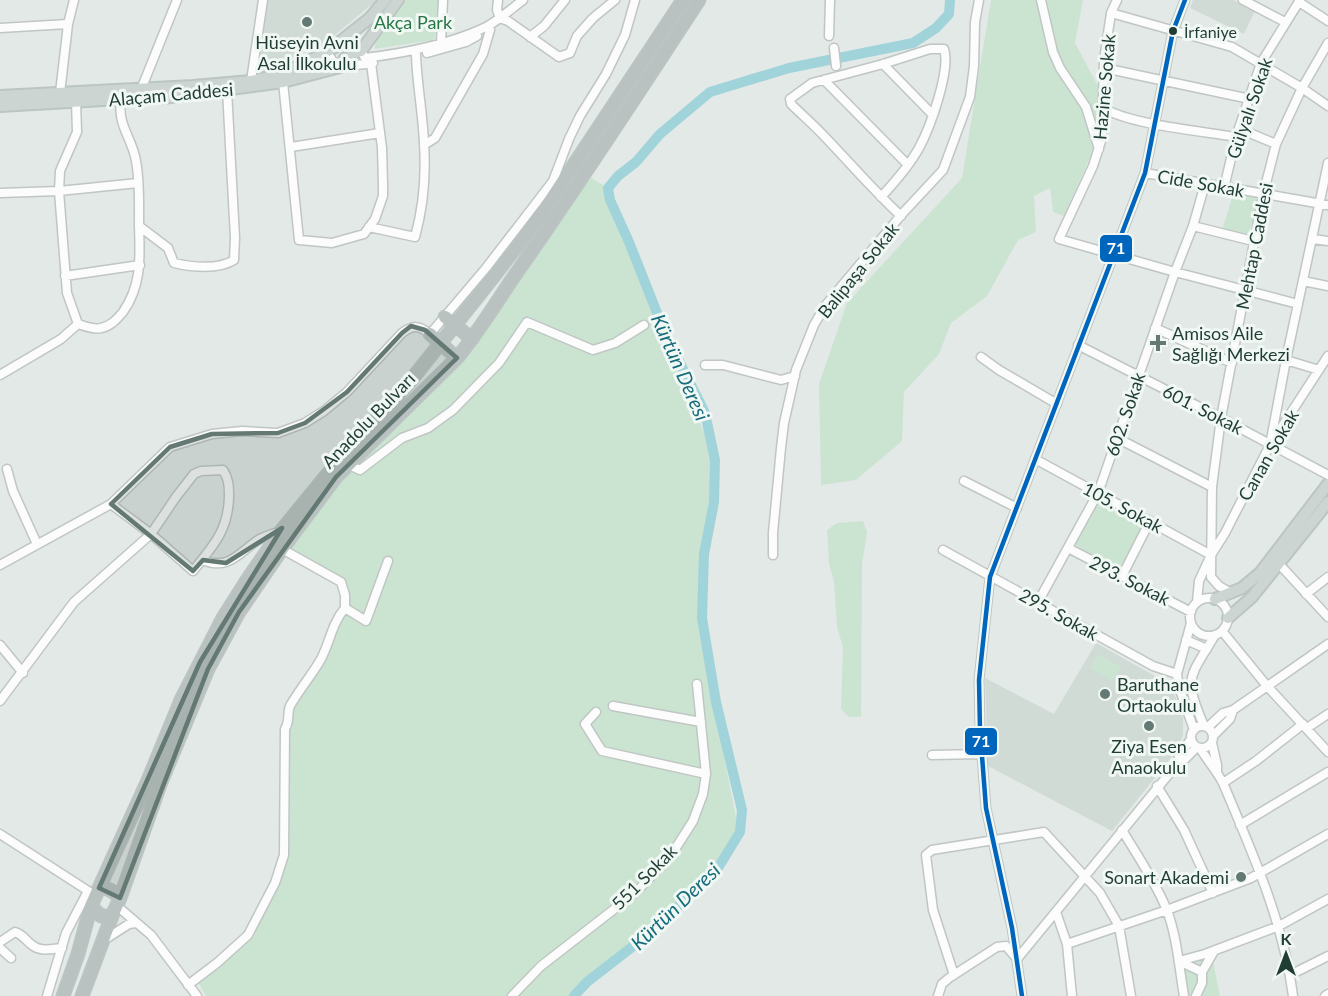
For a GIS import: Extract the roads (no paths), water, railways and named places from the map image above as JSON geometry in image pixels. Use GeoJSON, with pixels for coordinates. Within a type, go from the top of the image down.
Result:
{"type":"FeatureCollection","features":[{"type":"Feature","properties":{"kind":"highway","name":"Anadolu Bulvarı"},"geometry":{"type":"LineString","coordinates":[[63,996],[78,954],[93,895],[200,662],[229,609],[281,531],[326,476],[412,379],[440,343],[450,321],[540,216],[683,0]]}},
{"type":"Feature","properties":{"kind":"highway","name":"Anadolu Bulvarı"},"geometry":{"type":"LineString","coordinates":[[82,996],[161,782],[208,669],[239,612],[282,549],[347,464],[457,358],[472,339],[559,214],[699,0]]}},
{"type":"Feature","properties":{"kind":"highway"},"geometry":{"type":"LineString","coordinates":[[450,321],[472,339]]}},
{"type":"Feature","properties":{"kind":"highway"},"geometry":{"type":"LineString","coordinates":[[430,334],[457,358]]}},
{"type":"Feature","properties":{"kind":"highway"},"geometry":{"type":"LineString","coordinates":[[107,888],[114,891],[116,907],[101,916],[93,895],[107,888]]}},
{"type":"Feature","properties":{"kind":"main road","name":"Alaçam Caddesi"},"geometry":{"type":"LineString","coordinates":[[0,96],[193,86],[250,81],[280,74],[306,63],[332,47],[370,18],[385,0]]}},
{"type":"Feature","properties":{"kind":"main road"},"geometry":{"type":"LineString","coordinates":[[350,57],[398,0]]}},
{"type":"Feature","properties":{"kind":"main road"},"geometry":{"type":"LineString","coordinates":[[332,47],[346,41],[351,44],[350,57]]}},
{"type":"Feature","properties":{"kind":"main road","name":"Alaçam Caddesi"},"geometry":{"type":"LineString","coordinates":[[0,106],[164,98],[227,90],[283,82],[350,57]]}},
{"type":"Feature","properties":{"kind":"main road"},"geometry":{"type":"LineString","coordinates":[[1215,599],[1242,588],[1271,560],[1328,484]]}},
{"type":"Feature","properties":{"kind":"main road"},"geometry":{"type":"LineString","coordinates":[[1228,618],[1252,597],[1280,565],[1328,502]]}},
{"type":"Feature","properties":{"kind":"street"},"geometry":{"type":"LineString","coordinates":[[60,93],[68,24],[74,0]]}},
{"type":"Feature","properties":{"kind":"street"},"geometry":{"type":"LineString","coordinates":[[142,87],[177,0]]}},
{"type":"Feature","properties":{"kind":"street"},"geometry":{"type":"LineString","coordinates":[[250,81],[264,0]]}},
{"type":"Feature","properties":{"kind":"street"},"geometry":{"type":"LineString","coordinates":[[441,43],[444,0]]}},
{"type":"Feature","properties":{"kind":"street"},"geometry":{"type":"LineString","coordinates":[[498,0],[497,10],[500,18],[508,21],[559,57],[570,53],[577,36],[593,18],[615,0]]}},
{"type":"Feature","properties":{"kind":"street"},"geometry":{"type":"LineString","coordinates":[[416,53],[487,27],[523,0]]}},
{"type":"Feature","properties":{"kind":"street"},"geometry":{"type":"LineString","coordinates":[[530,37],[544,26],[565,0]]}},
{"type":"Feature","properties":{"kind":"street"},"geometry":{"type":"LineString","coordinates":[[0,566],[111,504],[170,447],[212,434],[242,431],[278,433],[305,423],[347,392],[411,326],[417,326],[430,334],[450,321],[492,260],[553,181],[572,131],[625,35],[635,0]]}},
{"type":"Feature","properties":{"kind":"street"},"geometry":{"type":"LineString","coordinates":[[829,36],[830,0]]}},
{"type":"Feature","properties":{"kind":"street","name":"Balipaşa Sokak"},"geometry":{"type":"LineString","coordinates":[[774,555],[773,533],[781,448],[795,375],[814,325],[825,306],[943,170],[970,97],[974,66],[975,22],[979,0]]}},
{"type":"Feature","properties":{"kind":"street"},"geometry":{"type":"LineString","coordinates":[[1041,0],[1056,60],[1086,107],[1099,149]]}},
{"type":"Feature","properties":{"kind":"street","name":"Hazine Sokak"},"geometry":{"type":"LineString","coordinates":[[1114,255],[1059,239],[1099,149],[1103,126],[1104,68],[1111,13],[1117,0]]}},
{"type":"Feature","properties":{"kind":"street"},"geometry":{"type":"LineString","coordinates":[[1022,996],[1017,959],[987,808],[982,754],[979,680],[990,577],[1145,173],[1173,31],[1185,0]]}},
{"type":"Feature","properties":{"kind":"street"},"geometry":{"type":"LineString","coordinates":[[1243,0],[1285,22]]}},
{"type":"Feature","properties":{"kind":"street"},"geometry":{"type":"LineString","coordinates":[[1300,1],[1328,21]]}},
{"type":"Feature","properties":{"kind":"street","name":"Gülyalı Sokak"},"geometry":{"type":"LineString","coordinates":[[1224,188],[1238,133],[1261,63],[1300,1]]}},
{"type":"Feature","properties":{"kind":"street"},"geometry":{"type":"LineString","coordinates":[[1111,13],[1232,47],[1328,106]]}},
{"type":"Feature","properties":{"kind":"street"},"geometry":{"type":"LineString","coordinates":[[424,145],[435,138],[483,54],[490,30],[500,18]]}},
{"type":"Feature","properties":{"kind":"street"},"geometry":{"type":"LineString","coordinates":[[0,28],[68,24]]}},
{"type":"Feature","properties":{"kind":"street"},"geometry":{"type":"LineString","coordinates":[[350,57],[381,58],[416,53],[466,42],[490,30]]}},
{"type":"Feature","properties":{"kind":"street"},"geometry":{"type":"LineString","coordinates":[[350,57],[351,31]]}},
{"type":"Feature","properties":{"kind":"street","name":"Mehtap Caddesi"},"geometry":{"type":"LineString","coordinates":[[1197,602],[1199,581],[1211,555],[1212,487],[1221,418],[1263,195],[1276,144],[1302,88],[1328,44]]}},
{"type":"Feature","properties":{"kind":"street"},"geometry":{"type":"LineString","coordinates":[[332,47],[350,57],[357,64],[371,63],[381,58]]}},
{"type":"Feature","properties":{"kind":"street"},"geometry":{"type":"LineString","coordinates":[[834,48],[836,66]]}},
{"type":"Feature","properties":{"kind":"street"},"geometry":{"type":"LineString","coordinates":[[881,197],[920,147],[942,86],[945,67],[944,49],[930,49],[812,83],[790,99],[791,104],[824,135],[881,197],[901,216]]}},
{"type":"Feature","properties":{"kind":"street"},"geometry":{"type":"LineString","coordinates":[[369,227],[415,237],[423,182],[424,145],[416,53]]}},
{"type":"Feature","properties":{"kind":"street"},"geometry":{"type":"LineString","coordinates":[[283,82],[299,240],[332,243],[364,234],[375,219],[383,196],[380,133],[371,63]]}},
{"type":"Feature","properties":{"kind":"street"},"geometry":{"type":"LineString","coordinates":[[883,64],[932,114]]}},
{"type":"Feature","properties":{"kind":"street"},"geometry":{"type":"LineString","coordinates":[[1104,68],[1250,99]]}},
{"type":"Feature","properties":{"kind":"street"},"geometry":{"type":"LineString","coordinates":[[824,80],[908,165]]}},
{"type":"Feature","properties":{"kind":"street"},"geometry":{"type":"LineString","coordinates":[[139,226],[168,248],[174,263],[187,266],[217,265],[227,264],[234,260],[232,162],[227,90]]}},
{"type":"Feature","properties":{"kind":"street"},"geometry":{"type":"LineString","coordinates":[[78,324],[100,328],[116,321],[136,286],[140,265],[138,183],[136,159],[122,127],[121,99]]}},
{"type":"Feature","properties":{"kind":"street"},"geometry":{"type":"LineString","coordinates":[[76,101],[77,132],[60,171],[59,191],[67,293],[78,324]]}},
{"type":"Feature","properties":{"kind":"street"},"geometry":{"type":"LineString","coordinates":[[1103,108],[1113,114],[1155,123],[1238,133],[1276,144]]}},
{"type":"Feature","properties":{"kind":"street"},"geometry":{"type":"LineString","coordinates":[[291,147],[380,133]]}},
{"type":"Feature","properties":{"kind":"street"},"geometry":{"type":"LineString","coordinates":[[1270,445],[1303,281],[1324,204],[1328,163]]}},
{"type":"Feature","properties":{"kind":"street","name":"Cide Sokak"},"geometry":{"type":"LineString","coordinates":[[1145,173],[1324,204]]}},
{"type":"Feature","properties":{"kind":"street"},"geometry":{"type":"LineString","coordinates":[[0,193],[59,191],[138,183]]}},
{"type":"Feature","properties":{"kind":"street","name":"602. Sokak"},"geometry":{"type":"LineString","coordinates":[[1038,602],[1098,493],[1138,375],[1193,226],[1205,184]]}},
{"type":"Feature","properties":{"kind":"street"},"geometry":{"type":"LineString","coordinates":[[1193,226],[1253,241]]}},
{"type":"Feature","properties":{"kind":"street"},"geometry":{"type":"LineString","coordinates":[[1313,238],[1328,241]]}},
{"type":"Feature","properties":{"kind":"street"},"geometry":{"type":"LineString","coordinates":[[1114,255],[1298,304]]}},
{"type":"Feature","properties":{"kind":"street"},"geometry":{"type":"LineString","coordinates":[[65,276],[140,265]]}},
{"type":"Feature","properties":{"kind":"street"},"geometry":{"type":"LineString","coordinates":[[1303,281],[1328,286]]}},
{"type":"Feature","properties":{"kind":"street"},"geometry":{"type":"LineString","coordinates":[[347,464],[360,470],[402,438],[428,428],[453,410],[500,363],[527,322],[593,350],[615,343],[644,325]]}},
{"type":"Feature","properties":{"kind":"street"},"geometry":{"type":"LineString","coordinates":[[0,375],[62,339],[78,324]]}},
{"type":"Feature","properties":{"kind":"street"},"geometry":{"type":"LineString","coordinates":[[1155,328],[1232,363]]}},
{"type":"Feature","properties":{"kind":"street","name":"601. Sokak"},"geometry":{"type":"LineString","coordinates":[[1078,345],[1328,475]]}},
{"type":"Feature","properties":{"kind":"street","name":"Canan Sokak"},"geometry":{"type":"LineString","coordinates":[[1211,555],[1225,533],[1270,445],[1328,356]]}},
{"type":"Feature","properties":{"kind":"street"},"geometry":{"type":"LineString","coordinates":[[981,357],[1057,404]]}},
{"type":"Feature","properties":{"kind":"street"},"geometry":{"type":"LineString","coordinates":[[1286,360],[1319,370]]}},
{"type":"Feature","properties":{"kind":"street"},"geometry":{"type":"LineString","coordinates":[[705,365],[723,365],[781,380],[795,375]]}},
{"type":"Feature","properties":{"kind":"street"},"geometry":{"type":"LineString","coordinates":[[1117,438],[1212,487]]}},
{"type":"Feature","properties":{"kind":"street","name":"105. Sokak"},"geometry":{"type":"LineString","coordinates":[[1035,459],[1211,555]]}},
{"type":"Feature","properties":{"kind":"street"},"geometry":{"type":"LineString","coordinates":[[7,469],[13,491],[38,544]]}},
{"type":"Feature","properties":{"kind":"street"},"geometry":{"type":"LineString","coordinates":[[0,701],[75,602],[151,534],[176,496],[194,474],[201,471],[223,470],[229,484],[227,518],[223,531],[194,571],[151,534],[111,504]]}},
{"type":"Feature","properties":{"kind":"street"},"geometry":{"type":"LineString","coordinates":[[964,481],[1017,508]]}},
{"type":"Feature","properties":{"kind":"street"},"geometry":{"type":"LineString","coordinates":[[1122,576],[1150,521]]}},
{"type":"Feature","properties":{"kind":"street"},"geometry":{"type":"LineString","coordinates":[[202,560],[212,564],[226,563],[260,539],[281,531]]}},
{"type":"Feature","properties":{"kind":"street","name":"293. Sokak"},"geometry":{"type":"LineString","coordinates":[[1068,548],[1191,612]]}},
{"type":"Feature","properties":{"kind":"street"},"geometry":{"type":"LineString","coordinates":[[188,985],[248,935],[275,883],[284,855],[285,729],[288,725],[289,709],[322,657],[329,634],[345,608],[345,595],[341,582],[282,549]]}},
{"type":"Feature","properties":{"kind":"street","name":"295. Sokak"},"geometry":{"type":"LineString","coordinates":[[943,550],[990,577],[1177,674]]}},
{"type":"Feature","properties":{"kind":"street"},"geometry":{"type":"LineString","coordinates":[[1211,555],[1211,577],[1219,586],[1232,593]]}},
{"type":"Feature","properties":{"kind":"street"},"geometry":{"type":"LineString","coordinates":[[345,608],[366,621],[388,561]]}},
{"type":"Feature","properties":{"kind":"street"},"geometry":{"type":"LineString","coordinates":[[1280,565],[1328,617]]}},
{"type":"Feature","properties":{"kind":"street"},"geometry":{"type":"LineString","coordinates":[[1306,594],[1328,576]]}},
{"type":"Feature","properties":{"kind":"street"},"geometry":{"type":"LineString","coordinates":[[1217,771],[1195,741],[1177,674],[1191,622],[1191,612],[1197,602],[1206,598],[1223,603],[1228,618],[1194,670],[1190,683],[1194,701],[1213,740],[1217,771],[1260,872],[1279,926],[1293,996]]}},
{"type":"Feature","properties":{"kind":"street"},"geometry":{"type":"LineString","coordinates":[[1191,622],[1203,635],[1219,633]]}},
{"type":"Feature","properties":{"kind":"street"},"geometry":{"type":"LineString","coordinates":[[1219,633],[1328,752]]}},
{"type":"Feature","properties":{"kind":"street"},"geometry":{"type":"LineString","coordinates":[[1186,640],[1207,649]]}},
{"type":"Feature","properties":{"kind":"street"},"geometry":{"type":"LineString","coordinates":[[1017,959],[1178,763],[1179,756],[1206,727],[1223,713],[1233,710],[1328,644]]}},
{"type":"Feature","properties":{"kind":"street"},"geometry":{"type":"LineString","coordinates":[[0,645],[22,673]]}},
{"type":"Feature","properties":{"kind":"street"},"geometry":{"type":"LineString","coordinates":[[1154,663],[1155,676]]}},
{"type":"Feature","properties":{"kind":"street","name":"551 Sokak"},"geometry":{"type":"LineString","coordinates":[[512,996],[541,966],[634,893],[670,857],[693,821],[704,794],[706,774],[697,684]]}},
{"type":"Feature","properties":{"kind":"street"},"geometry":{"type":"LineString","coordinates":[[613,706],[701,722]]}},
{"type":"Feature","properties":{"kind":"street"},"geometry":{"type":"LineString","coordinates":[[1195,741],[1207,747],[1230,719],[1233,710]]}},
{"type":"Feature","properties":{"kind":"street"},"geometry":{"type":"LineString","coordinates":[[596,712],[585,724],[602,751],[706,774]]}},
{"type":"Feature","properties":{"kind":"street"},"geometry":{"type":"LineString","coordinates":[[1222,783],[1305,726],[1328,714]]}},
{"type":"Feature","properties":{"kind":"street"},"geometry":{"type":"LineString","coordinates":[[932,755],[982,754]]}},
{"type":"Feature","properties":{"kind":"street"},"geometry":{"type":"LineString","coordinates":[[1240,825],[1328,772]]}},
{"type":"Feature","properties":{"kind":"street"},"geometry":{"type":"LineString","coordinates":[[1157,786],[1184,830],[1213,893]]}},
{"type":"Feature","properties":{"kind":"street"},"geometry":{"type":"LineString","coordinates":[[1122,830],[1157,888],[1167,910],[1179,961],[1184,996]]}},
{"type":"Feature","properties":{"kind":"street"},"geometry":{"type":"LineString","coordinates":[[954,975],[933,910],[926,855],[932,849],[1044,832],[1100,893],[1119,926],[1131,996]]}},
{"type":"Feature","properties":{"kind":"street"},"geometry":{"type":"LineString","coordinates":[[0,834],[93,895],[66,933],[47,996]]}},
{"type":"Feature","properties":{"kind":"street"},"geometry":{"type":"LineString","coordinates":[[1067,944],[1213,893],[1260,872],[1328,834]]}},
{"type":"Feature","properties":{"kind":"street"},"geometry":{"type":"LineString","coordinates":[[1179,961],[1214,951],[1279,926],[1328,899]]}},
{"type":"Feature","properties":{"kind":"street"},"geometry":{"type":"LineString","coordinates":[[116,907],[151,935],[197,996]]}},
{"type":"Feature","properties":{"kind":"street"},"geometry":{"type":"LineString","coordinates":[[1056,912],[1067,944],[1072,996]]}},
{"type":"Feature","properties":{"kind":"street"},"geometry":{"type":"LineString","coordinates":[[103,940],[129,924],[136,923]]}},
{"type":"Feature","properties":{"kind":"street"},"geometry":{"type":"LineString","coordinates":[[0,942],[15,932],[24,935],[33,947],[43,950],[62,948]]}},
{"type":"Feature","properties":{"kind":"street"},"geometry":{"type":"LineString","coordinates":[[938,996],[942,984],[997,947],[1006,946],[1017,959]]}},
{"type":"Feature","properties":{"kind":"street"},"geometry":{"type":"LineString","coordinates":[[0,948],[11,958]]}},
{"type":"Feature","properties":{"kind":"street"},"geometry":{"type":"LineString","coordinates":[[1196,996],[1202,983],[1202,972],[1214,951]]}},
{"type":"Feature","properties":{"kind":"street"},"geometry":{"type":"LineString","coordinates":[[1290,975],[1328,956]]}},
{"type":"Feature","properties":{"kind":"street"},"geometry":{"type":"LineString","coordinates":[[1179,961],[1202,972]]}},
{"type":"Feature","properties":{"kind":"waterway","name":"Kürtün Deresi"},"geometry":{"type":"LineString","coordinates":[[574,996],[587,982],[654,930],[718,868],[740,832],[742,810],[716,702],[702,618],[704,554],[714,502],[715,460],[705,413],[665,333],[610,200],[608,188],[618,176],[636,162],[660,134],[710,92],[789,68],[913,43],[936,28],[949,14],[950,0]]}},
{"type":"Feature","properties":{"kind":"place","name":"Hüseyin Avni Asal İlkokulu"},"geometry":{"type":"Point","coordinates":[307,22]}},
{"type":"Feature","properties":{"kind":"place","name":"İrfaniye"},"geometry":{"type":"Point","coordinates":[1173,31]}},
{"type":"Feature","properties":{"kind":"place","name":"Amisos Aile Sağlığı Merkezi"},"geometry":{"type":"Point","coordinates":[1158,343]}},
{"type":"Feature","properties":{"kind":"place","name":"Baruthane Ortaokulu"},"geometry":{"type":"Point","coordinates":[1105,694]}},
{"type":"Feature","properties":{"kind":"place","name":"Ziya Esen Anaokulu"},"geometry":{"type":"Point","coordinates":[1149,726]}},
{"type":"Feature","properties":{"kind":"place","name":"Sonart Akademi"},"geometry":{"type":"Point","coordinates":[1241,877]}},
{"type":"Feature","properties":{"kind":"park label","name":"Akça Park"},"geometry":{"type":"Point","coordinates":[413,22]}}]}
